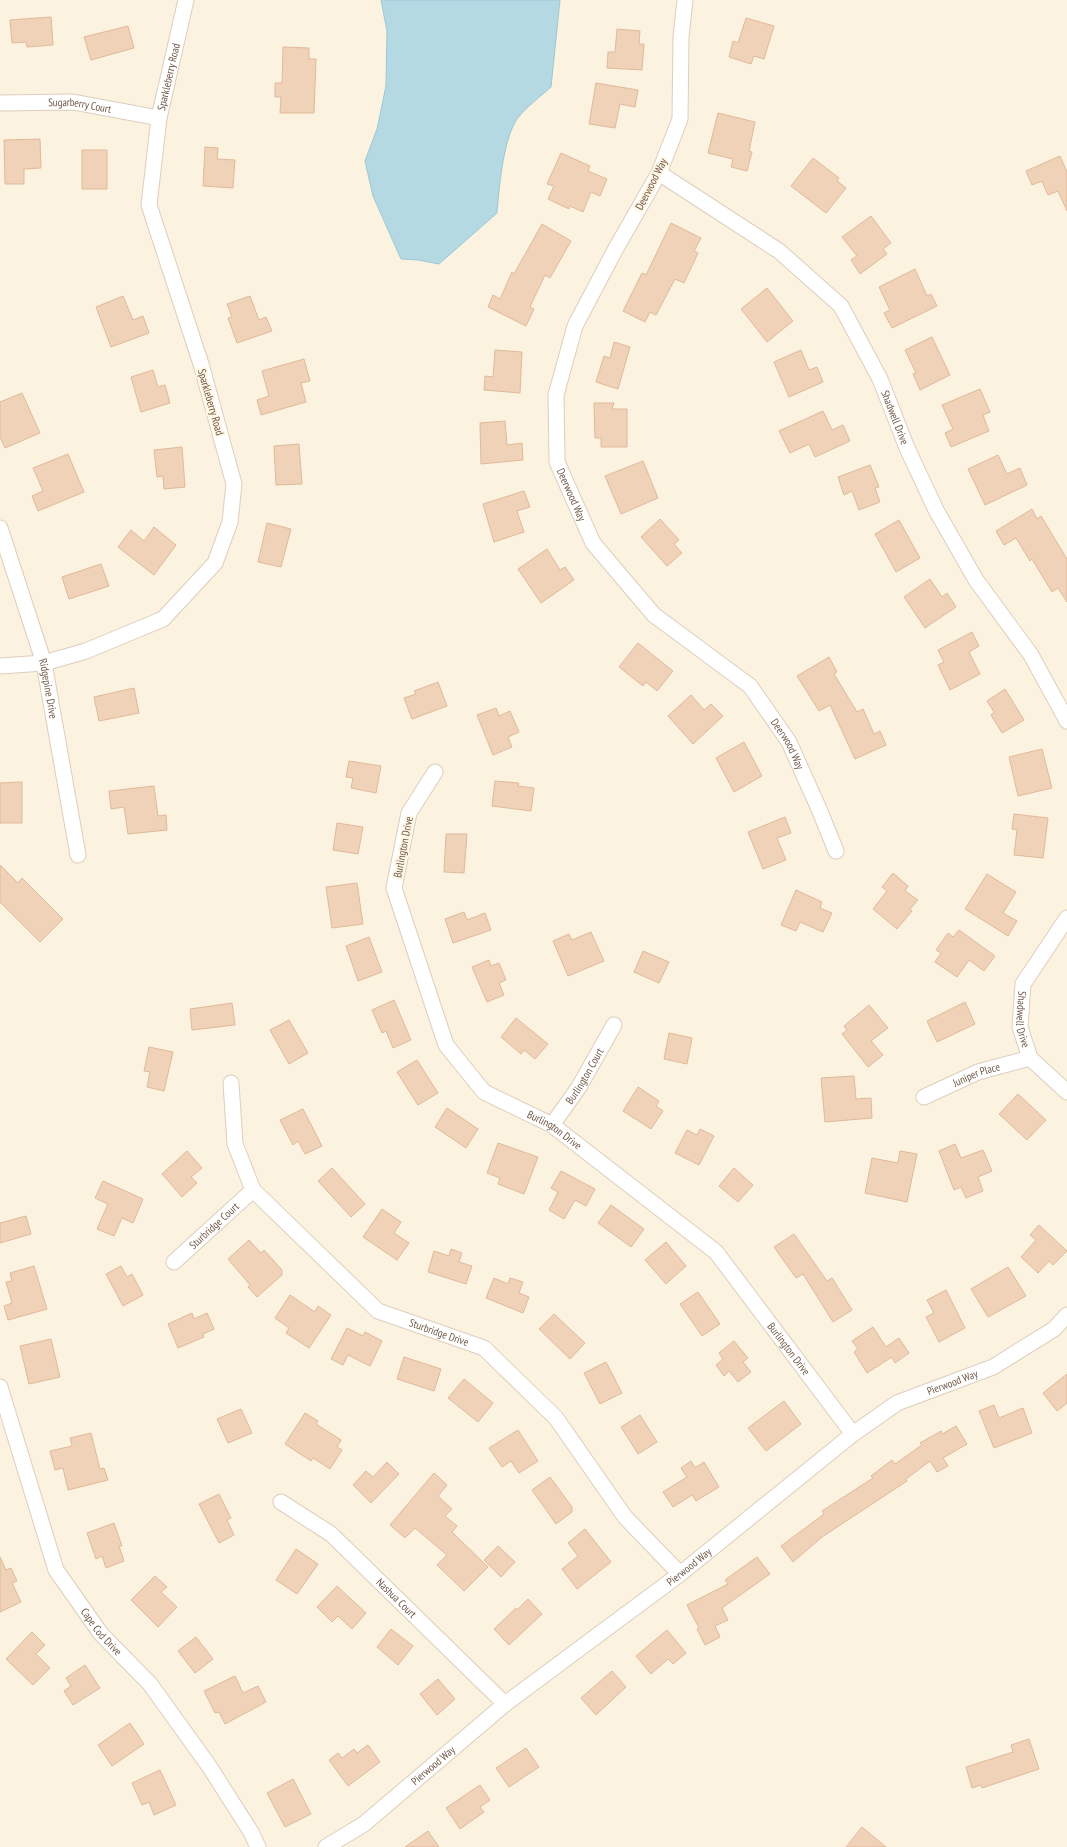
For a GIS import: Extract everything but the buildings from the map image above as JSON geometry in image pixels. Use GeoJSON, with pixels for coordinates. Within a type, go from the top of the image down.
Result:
{"type":"FeatureCollection","features":[{"type":"Feature","properties":{"kind":"street","name":"Sparkleberry Road"},"geometry":{"type":"LineString","coordinates":[[0,666],[44,663],[86,651],[163,619],[215,563],[230,522],[234,484],[201,364],[149,205],[159,118],[186,0]]}},
{"type":"Feature","properties":{"kind":"street","name":"Deerwood Way"},"geometry":{"type":"LineString","coordinates":[[685,0],[681,37],[680,119],[659,173],[615,250],[575,326],[556,394],[557,462],[593,543],[654,615],[750,686],[788,742],[819,809],[836,851]]}},
{"type":"Feature","properties":{"kind":"street","name":"Sugarberry Court"},"geometry":{"type":"LineString","coordinates":[[0,103],[73,102],[159,118]]}},
{"type":"Feature","properties":{"kind":"street","name":"Shadwell Drive"},"geometry":{"type":"LineString","coordinates":[[659,173],[779,251],[840,306],[880,379],[907,448],[936,510],[976,580],[1031,654],[1067,721]]}},
{"type":"Feature","properties":{"kind":"street","name":"Ridgepine Drive"},"geometry":{"type":"LineString","coordinates":[[0,528],[44,663],[78,855]]}},
{"type":"Feature","properties":{"kind":"street","name":"Burlington Drive"},"geometry":{"type":"LineString","coordinates":[[435,772],[409,813],[394,888],[446,1045],[484,1092],[552,1126],[716,1252],[854,1434]]}},
{"type":"Feature","properties":{"kind":"street","name":"Shadwell Drive"},"geometry":{"type":"LineString","coordinates":[[1067,918],[1023,984],[1020,1027],[1030,1058],[1067,1092]]}},
{"type":"Feature","properties":{"kind":"street","name":"Burlington Court"},"geometry":{"type":"LineString","coordinates":[[552,1126],[579,1087],[614,1025]]}},
{"type":"Feature","properties":{"kind":"street","name":"Juniper Place"},"geometry":{"type":"LineString","coordinates":[[924,1097],[978,1072],[1030,1058]]}},
{"type":"Feature","properties":{"kind":"street","name":"Sturbridge Drive"},"geometry":{"type":"LineString","coordinates":[[231,1083],[235,1144],[253,1190],[378,1311],[484,1348],[556,1418],[625,1517],[680,1574]]}},
{"type":"Feature","properties":{"kind":"street","name":"Sturbridge Court"},"geometry":{"type":"LineString","coordinates":[[174,1262],[253,1190]]}},
{"type":"Feature","properties":{"kind":"street","name":"Pierwood Way"},"geometry":{"type":"LineString","coordinates":[[326,1847],[364,1824],[505,1704],[680,1574],[854,1434],[897,1403],[993,1367],[1054,1329],[1067,1315]]}},
{"type":"Feature","properties":{"kind":"street","name":"Cape Cod Drive"},"geometry":{"type":"LineString","coordinates":[[0,1387],[56,1570],[101,1634],[150,1684],[208,1766],[251,1832],[258,1847]]}},
{"type":"Feature","properties":{"kind":"street","name":"Nashua Court"},"geometry":{"type":"LineString","coordinates":[[281,1502],[331,1534],[505,1704]]}},
{"type":"Feature","properties":{"kind":"water"},"geometry":{"type":"Polygon","coordinates":[[[381,0],[560,0],[551,87],[524,111],[512,128],[502,164],[497,213],[439,264],[418,260],[401,259],[373,196],[365,161],[377,129],[386,86],[387,31],[381,0]]]}}]}
